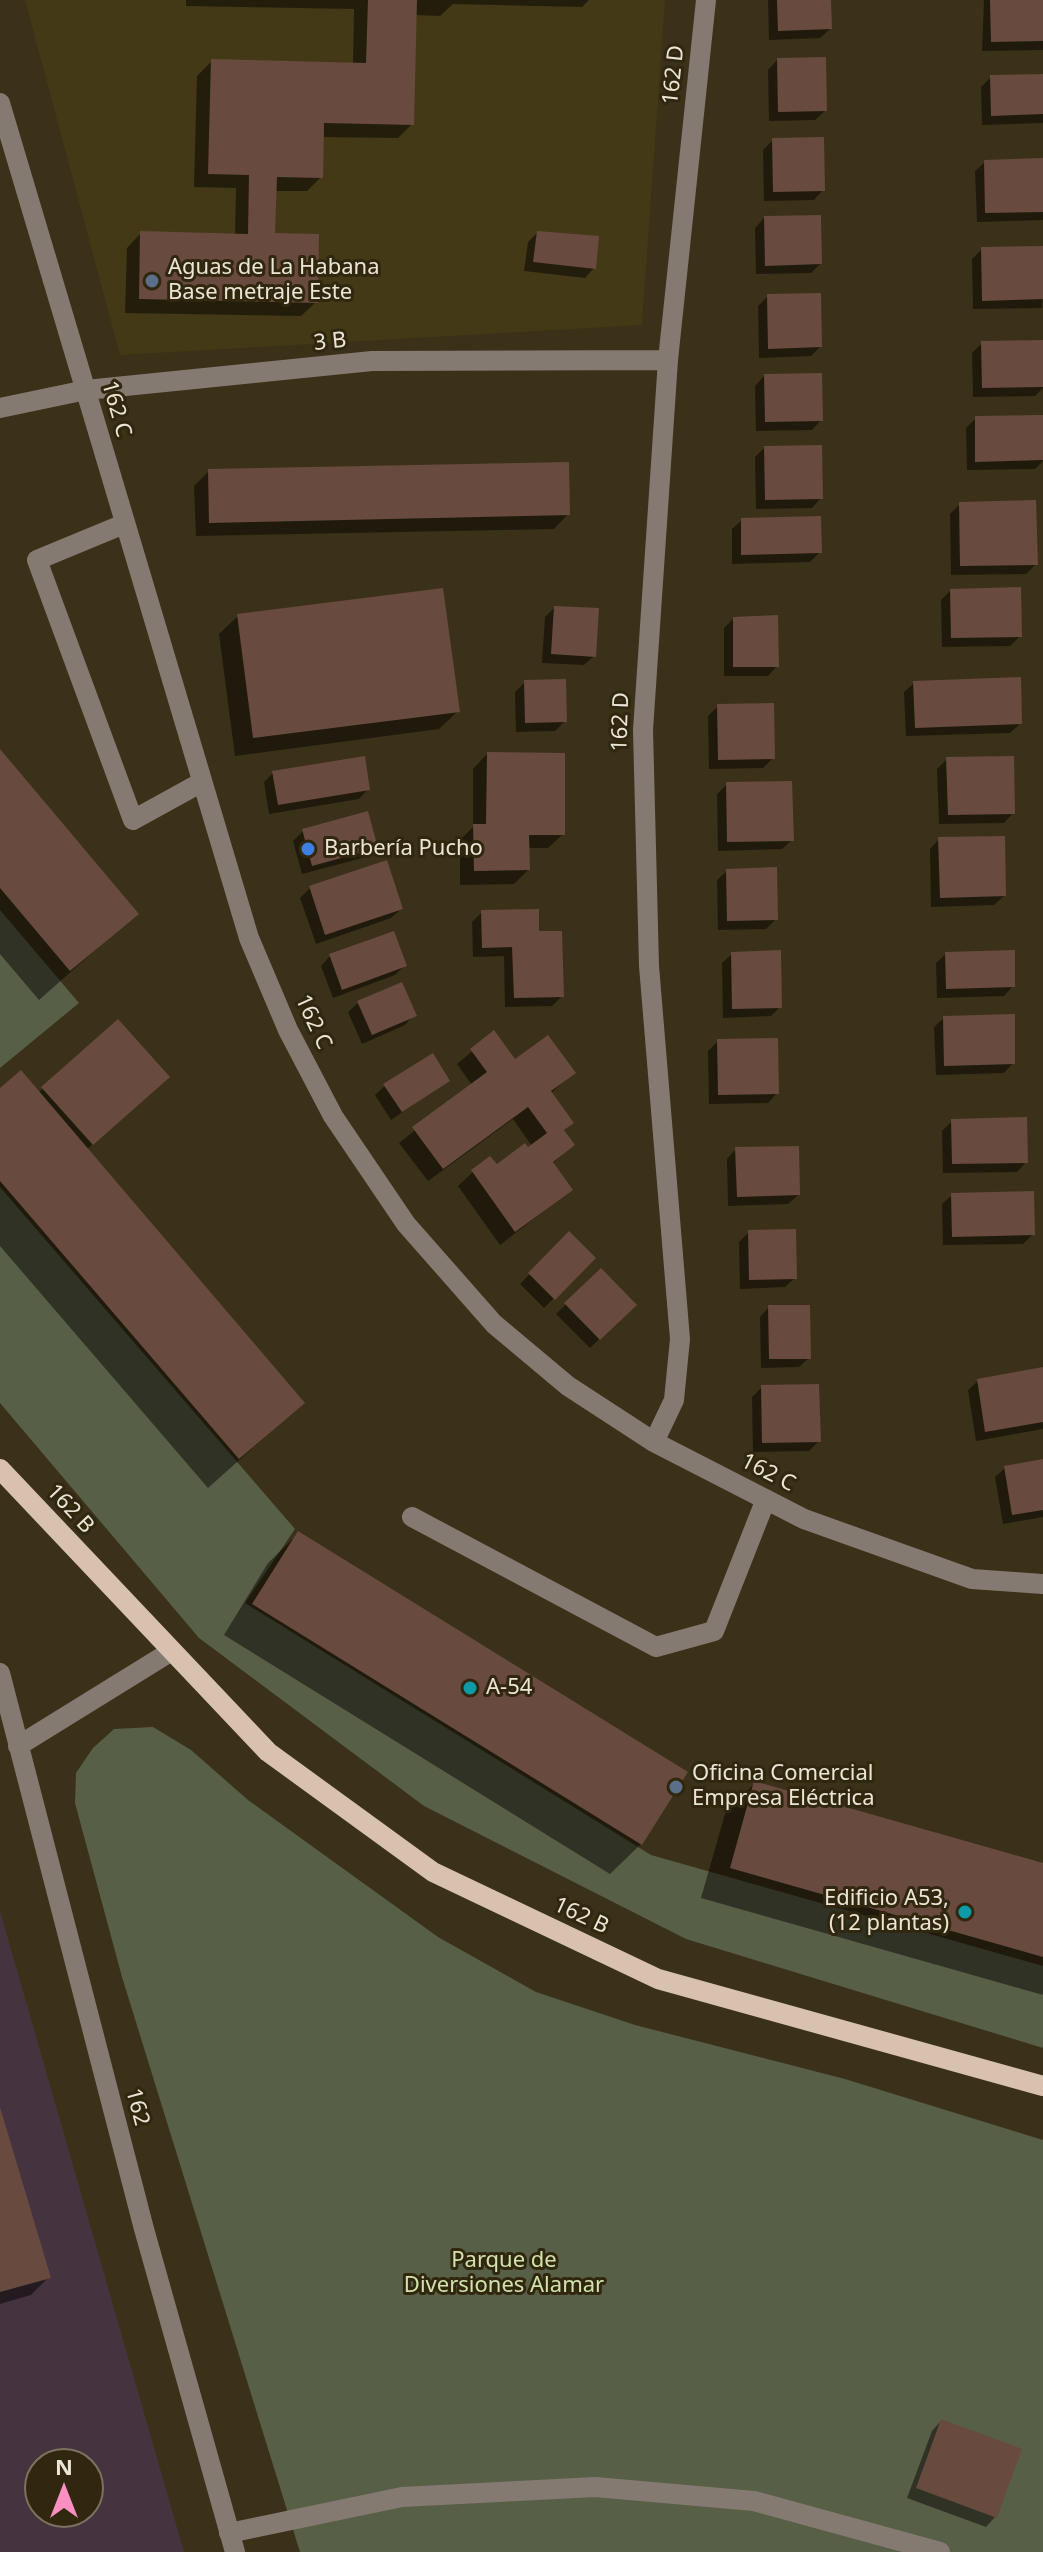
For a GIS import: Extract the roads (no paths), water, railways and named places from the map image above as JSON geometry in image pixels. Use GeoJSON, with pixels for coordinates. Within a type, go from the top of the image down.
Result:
{"type":"FeatureCollection","features":[{"type":"Feature","properties":{"kind":"main road","name":"162 B"},"geometry":{"type":"LineString","coordinates":[[0,1469],[268,1752],[433,1872],[658,1979],[1043,2086]]}},
{"type":"Feature","properties":{"kind":"street","name":"162 D"},"geometry":{"type":"LineString","coordinates":[[654,1442],[674,1400],[680,1339],[649,966],[643,730],[668,360],[706,0]]}},
{"type":"Feature","properties":{"kind":"street","name":"162 C"},"geometry":{"type":"LineString","coordinates":[[0,103],[249,938],[288,1030],[333,1116],[406,1224],[494,1324],[568,1386],[654,1442],[804,1519],[972,1579],[1043,1584]]}},
{"type":"Feature","properties":{"kind":"street","name":"3 B"},"geometry":{"type":"LineString","coordinates":[[0,408],[86,390],[372,361],[668,360]]}},
{"type":"Feature","properties":{"kind":"street"},"geometry":{"type":"LineString","coordinates":[[124,524],[37,560],[133,820],[202,782]]}},
{"type":"Feature","properties":{"kind":"street"},"geometry":{"type":"LineString","coordinates":[[412,1517],[656,1647],[714,1631],[766,1499]]}},
{"type":"Feature","properties":{"kind":"street"},"geometry":{"type":"LineString","coordinates":[[18,1746],[170,1652]]}},
{"type":"Feature","properties":{"kind":"street","name":"162"},"geometry":{"type":"LineString","coordinates":[[0,1673],[144,2229],[232,2543]]}},
{"type":"Feature","properties":{"kind":"street"},"geometry":{"type":"LineString","coordinates":[[232,2543],[402,2497],[595,2487],[754,2501],[940,2552]]}},
{"type":"Feature","properties":{"kind":"place","name":"Aguas de La Habana Base metraje Este"},"geometry":{"type":"Point","coordinates":[152,281]}},
{"type":"Feature","properties":{"kind":"place","name":"Barbería Pucho"},"geometry":{"type":"Point","coordinates":[308,849]}},
{"type":"Feature","properties":{"kind":"place","name":"A-54"},"geometry":{"type":"Point","coordinates":[470,1688]}},
{"type":"Feature","properties":{"kind":"place","name":"Oficina Comercial Empresa Eléctrica"},"geometry":{"type":"Point","coordinates":[676,1787]}},
{"type":"Feature","properties":{"kind":"place","name":"Edificio A53, (12 plantas)"},"geometry":{"type":"Point","coordinates":[965,1912]}},
{"type":"Feature","properties":{"kind":"park label","name":"Parque de Diversiones Alamar"},"geometry":{"type":"Point","coordinates":[504,2274]}}]}
